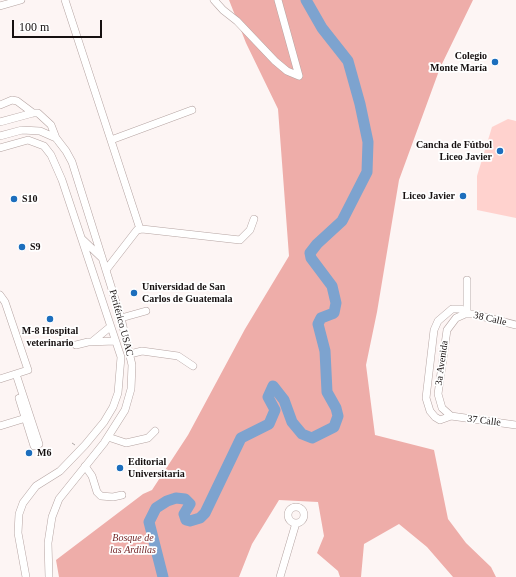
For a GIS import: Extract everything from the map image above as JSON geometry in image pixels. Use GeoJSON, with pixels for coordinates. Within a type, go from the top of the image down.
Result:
{"type":"FeatureCollection","features":[{"type":"Feature","properties":{"kind":"street"},"geometry":{"type":"LineString","coordinates":[[0,6],[21,0]]}},
{"type":"Feature","properties":{"kind":"street"},"geometry":{"type":"LineString","coordinates":[[65,0],[140,229]]}},
{"type":"Feature","properties":{"kind":"street"},"geometry":{"type":"LineString","coordinates":[[214,0],[223,10],[237,21],[275,61],[287,71],[300,76],[278,0]]}},
{"type":"Feature","properties":{"kind":"street"},"geometry":{"type":"LineString","coordinates":[[0,105],[12,100],[17,101],[33,113]]}},
{"type":"Feature","properties":{"kind":"street"},"geometry":{"type":"LineString","coordinates":[[111,140],[192,110]]}},
{"type":"Feature","properties":{"kind":"street"},"geometry":{"type":"LineString","coordinates":[[0,122],[38,113],[51,125],[56,138]]}},
{"type":"Feature","properties":{"kind":"street","name":"Periférico USAC"},"geometry":{"type":"LineString","coordinates":[[0,136],[22,130],[40,130],[56,138],[62,144],[72,162],[121,318],[130,354],[132,377],[129,399],[122,415],[108,437],[59,499],[52,516],[48,543],[49,577]]}},
{"type":"Feature","properties":{"kind":"street","name":"Periférico USAC"},"geometry":{"type":"LineString","coordinates":[[0,148],[26,140],[39,143],[48,149],[60,175],[120,356],[118,393],[113,407],[85,445],[65,466],[31,491],[19,514],[19,541],[26,577]]}},
{"type":"Feature","properties":{"kind":"street"},"geometry":{"type":"LineString","coordinates":[[106,270],[137,230],[140,229],[240,240],[250,230],[254,219]]}},
{"type":"Feature","properties":{"kind":"street"},"geometry":{"type":"LineString","coordinates":[[80,238],[102,258]]}},
{"type":"Feature","properties":{"kind":"street"},"geometry":{"type":"LineString","coordinates":[[466,314],[467,280]]}},
{"type":"Feature","properties":{"kind":"street"},"geometry":{"type":"LineString","coordinates":[[0,295],[5,302],[28,370],[0,379]]}},
{"type":"Feature","properties":{"kind":"street","name":"38 Calle"},"geometry":{"type":"LineString","coordinates":[[451,416],[440,420],[435,417],[430,411],[426,398],[434,330],[438,321],[452,309],[461,309],[466,314],[474,314],[516,325]]}},
{"type":"Feature","properties":{"kind":"street"},"geometry":{"type":"LineString","coordinates":[[121,318],[146,311]]}},
{"type":"Feature","properties":{"kind":"street","name":"3a Avenida"},"geometry":{"type":"LineString","coordinates":[[451,416],[442,408],[438,394],[447,330],[456,318],[466,314]]}},
{"type":"Feature","properties":{"kind":"street"},"geometry":{"type":"LineString","coordinates":[[118,349],[122,337],[123,326]]}},
{"type":"Feature","properties":{"kind":"street"},"geometry":{"type":"LineString","coordinates":[[91,342],[110,327]]}},
{"type":"Feature","properties":{"kind":"street"},"geometry":{"type":"LineString","coordinates":[[76,345],[91,342],[115,341]]}},
{"type":"Feature","properties":{"kind":"street"},"geometry":{"type":"LineString","coordinates":[[130,354],[142,351],[178,356],[192,366]]}},
{"type":"Feature","properties":{"kind":"street"},"geometry":{"type":"LineString","coordinates":[[16,374],[39,444],[34,446],[19,398]]}},
{"type":"Feature","properties":{"kind":"street","name":"37 Calle"},"geometry":{"type":"LineString","coordinates":[[451,416],[516,425]]}},
{"type":"Feature","properties":{"kind":"street"},"geometry":{"type":"LineString","coordinates":[[0,426],[26,418]]}},
{"type":"Feature","properties":{"kind":"street"},"geometry":{"type":"LineString","coordinates":[[108,437],[126,443],[148,438],[155,431]]}},
{"type":"Feature","properties":{"kind":"street"},"geometry":{"type":"LineString","coordinates":[[85,466],[92,476],[97,492],[101,496],[113,497],[122,495]]}},
{"type":"Feature","properties":{"kind":"street"},"geometry":{"type":"LineString","coordinates":[[280,577],[296,523]]}},
{"type":"Feature","properties":{"kind":"shaded area","name":"Cancha de Fútbol Liceo Javier"},"geometry":{"type":"Polygon","coordinates":[[[508,119],[516,121],[516,218],[477,210],[477,176],[492,127],[508,119]]]}},
{"type":"Feature","properties":{"kind":"green space","name":"Bosque de las Ardillas"},"geometry":{"type":"Polygon","coordinates":[[[229,0],[473,0],[440,68],[399,180],[377,312],[366,365],[375,435],[434,450],[448,519],[466,543],[491,567],[496,577],[453,577],[427,547],[399,524],[364,544],[361,577],[340,577],[338,571],[317,553],[324,536],[318,502],[279,500],[252,544],[239,577],[59,577],[56,560],[143,494],[152,490],[188,435],[245,329],[289,256],[278,109],[246,43],[229,0]]]}},
{"type":"Feature","properties":{"kind":"waterway"},"geometry":{"type":"LineString","coordinates":[[163,577],[149,522],[156,508],[167,501],[176,498],[185,499],[190,504],[184,514],[186,520],[190,521],[200,518],[205,513],[241,438],[269,424],[275,410],[268,397],[273,386],[284,400],[292,422],[302,434],[312,438],[334,427],[338,416],[336,408],[327,392],[325,351],[318,324],[321,318],[334,313],[336,303],[332,286],[311,258],[310,253],[317,244],[342,221],[367,172],[368,142],[360,104],[348,61],[322,28],[306,0]]}},
{"type":"Feature","properties":{"kind":"place","name":"Colegio Monte María"},"geometry":{"type":"Point","coordinates":[495,62]}},
{"type":"Feature","properties":{"kind":"place","name":"Cancha de Fútbol Liceo Javier"},"geometry":{"type":"Point","coordinates":[500,151]}},
{"type":"Feature","properties":{"kind":"place","name":"Liceo Javier"},"geometry":{"type":"Point","coordinates":[463,196]}},
{"type":"Feature","properties":{"kind":"place","name":"S10"},"geometry":{"type":"Point","coordinates":[14,199]}},
{"type":"Feature","properties":{"kind":"place","name":"S9"},"geometry":{"type":"Point","coordinates":[22,247]}},
{"type":"Feature","properties":{"kind":"place","name":"Universidad de San Carlos de Guatemala"},"geometry":{"type":"Point","coordinates":[134,293]}},
{"type":"Feature","properties":{"kind":"place","name":"M-8 Hospital veterinario"},"geometry":{"type":"Point","coordinates":[50,319]}},
{"type":"Feature","properties":{"kind":"place","name":"M6"},"geometry":{"type":"Point","coordinates":[29,453]}},
{"type":"Feature","properties":{"kind":"place","name":"Editorial Universitaria"},"geometry":{"type":"Point","coordinates":[120,468]}}]}
